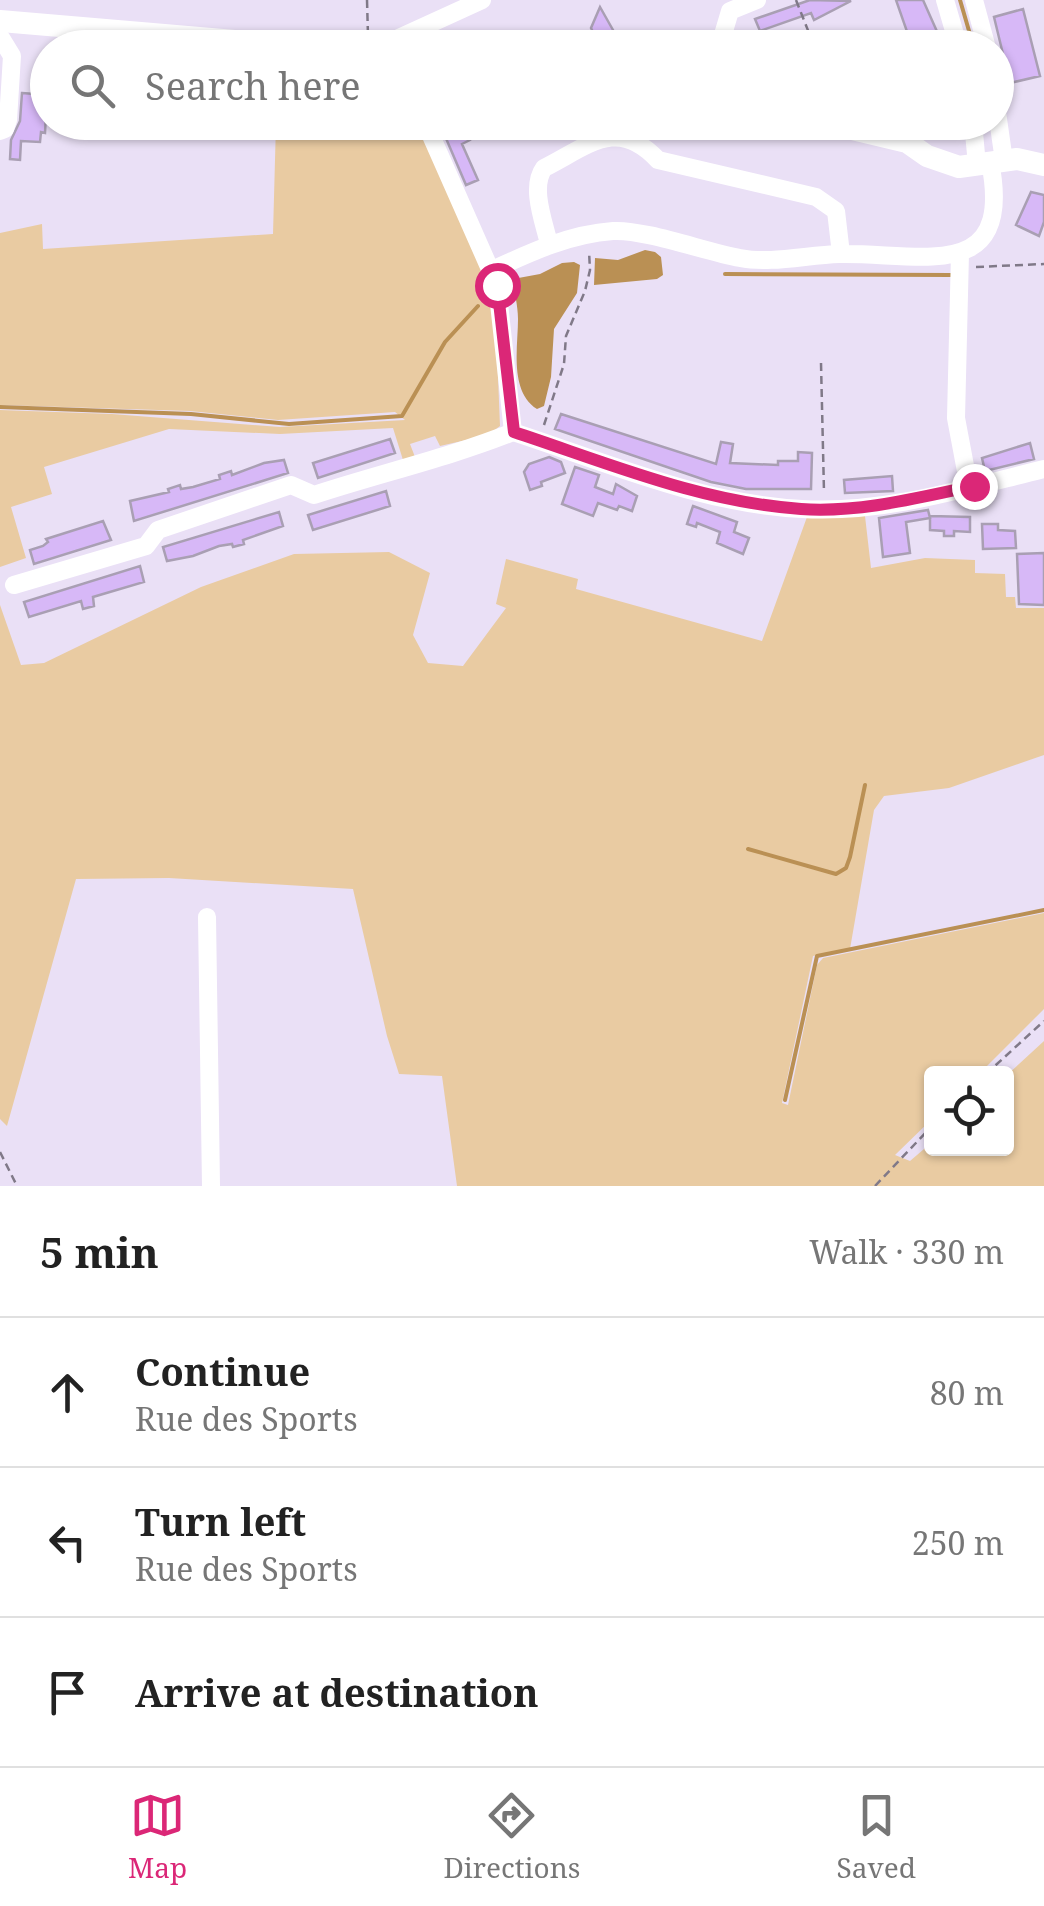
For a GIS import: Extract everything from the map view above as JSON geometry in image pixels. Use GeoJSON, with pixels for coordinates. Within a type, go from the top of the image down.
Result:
{"type":"FeatureCollection","features":[{"type":"Feature","properties":{"kind":"main road"},"geometry":{"type":"LineString","coordinates":[[4,30],[30,31]]}},
{"type":"Feature","properties":{"kind":"main road"},"geometry":{"type":"LineString","coordinates":[[899,140],[948,165],[1035,161],[1044,165]]}},
{"type":"Feature","properties":{"kind":"street"},"geometry":{"type":"LineString","coordinates":[[416,30],[482,0]]}},
{"type":"Feature","properties":{"kind":"street"},"geometry":{"type":"LineString","coordinates":[[724,30],[730,11],[757,0]]}},
{"type":"Feature","properties":{"kind":"street"},"geometry":{"type":"LineString","coordinates":[[944,0],[953,30]]}},
{"type":"Feature","properties":{"kind":"street"},"geometry":{"type":"LineString","coordinates":[[974,0],[982,30]]}},
{"type":"Feature","properties":{"kind":"street"},"geometry":{"type":"LineString","coordinates":[[0,131],[8,120],[12,56],[4,30]]}},
{"type":"Feature","properties":{"kind":"street"},"geometry":{"type":"LineString","coordinates":[[433,140],[497,285],[514,432]]}},
{"type":"Feature","properties":{"kind":"street"},"geometry":{"type":"LineString","coordinates":[[548,244],[539,174],[598,140]]}},
{"type":"Feature","properties":{"kind":"street"},"geometry":{"type":"LineString","coordinates":[[631,140],[646,147],[658,160],[816,197],[836,211],[841,254]]}},
{"type":"Feature","properties":{"kind":"street"},"geometry":{"type":"LineString","coordinates":[[970,487],[956,418],[959,260],[980,241],[995,215],[997,194],[980,140]]}},
{"type":"Feature","properties":{"kind":"street"},"geometry":{"type":"LineString","coordinates":[[990,163],[992,140]]}},
{"type":"Feature","properties":{"kind":"street"},"geometry":{"type":"LineString","coordinates":[[490,270],[548,244],[616,231],[745,260],[841,254],[959,260]]}},
{"type":"Feature","properties":{"kind":"street"},"geometry":{"type":"LineString","coordinates":[[14,586],[146,546],[158,530],[291,485],[314,495],[514,432],[682,488],[742,502],[803,510],[878,506],[1044,469]]}},
{"type":"Feature","properties":{"kind":"street"},"geometry":{"type":"LineString","coordinates":[[207,918],[211,1186]]}},
{"type":"Feature","properties":{"kind":"path"},"geometry":{"type":"LineString","coordinates":[[367,0],[368,30]]}},
{"type":"Feature","properties":{"kind":"path"},"geometry":{"type":"LineString","coordinates":[[796,0],[808,30]]}},
{"type":"Feature","properties":{"kind":"path"},"geometry":{"type":"LineString","coordinates":[[537,440],[560,376],[566,336],[590,270],[588,249],[580,250]]}},
{"type":"Feature","properties":{"kind":"path"},"geometry":{"type":"LineString","coordinates":[[959,260],[1044,264]]}},
{"type":"Feature","properties":{"kind":"path"},"geometry":{"type":"LineString","coordinates":[[822,363],[825,508]]}},
{"type":"Feature","properties":{"kind":"path"},"geometry":{"type":"LineString","coordinates":[[995,1066],[1044,1021]]}},
{"type":"Feature","properties":{"kind":"path"},"geometry":{"type":"LineString","coordinates":[[875,1186],[924,1134]]}},
{"type":"Feature","properties":{"kind":"path"},"geometry":{"type":"LineString","coordinates":[[0,1152],[17,1186]]}},
{"type":"Feature","properties":{"kind":"shaded area"},"geometry":{"type":"Polygon","coordinates":[[[276,140],[425,140],[460,211],[495,304],[500,426],[488,435],[440,446],[435,436],[410,444],[415,457],[403,460],[393,428],[280,434],[169,429],[44,467],[52,494],[11,507],[26,558],[0,567],[0,410],[280,427],[405,420],[395,412],[278,420],[190,411],[0,405],[0,233],[42,224],[43,249],[273,234],[276,140]]]}},
{"type":"Feature","properties":{"kind":"shaded area"},"geometry":{"type":"Polygon","coordinates":[[[645,250],[661,257],[663,275],[657,279],[594,285],[595,258],[618,260],[645,250]]]}},
{"type":"Feature","properties":{"kind":"shaded area"},"geometry":{"type":"Polygon","coordinates":[[[574,262],[580,265],[577,293],[554,329],[551,377],[544,406],[537,409],[528,401],[519,380],[513,279],[574,262]]]}},
{"type":"Feature","properties":{"kind":"shaded area"},"geometry":{"type":"Polygon","coordinates":[[[865,516],[871,568],[925,558],[975,560],[975,573],[1005,574],[1006,597],[1015,597],[1016,608],[1044,608],[1044,755],[949,788],[884,796],[874,810],[850,949],[813,956],[782,1103],[788,1105],[817,965],[823,958],[1044,913],[1044,1009],[987,1066],[924,1066],[924,1127],[895,1155],[910,1161],[924,1149],[924,1156],[1014,1156],[1014,1069],[1044,1041],[1044,1186],[457,1186],[442,1076],[399,1074],[353,889],[169,878],[76,879],[7,1126],[0,1119],[0,605],[21,665],[44,663],[201,587],[294,554],[389,552],[430,573],[413,635],[428,663],[463,666],[506,608],[496,604],[506,559],[578,579],[576,589],[762,641],[807,517],[865,516]]]}},
{"type":"Feature","properties":{"kind":"building"},"geometry":{"type":"Polygon","coordinates":[[[810,0],[851,1],[814,20],[811,13],[763,30],[755,19],[810,0]]]}},
{"type":"Feature","properties":{"kind":"building"},"geometry":{"type":"Polygon","coordinates":[[[896,0],[923,0],[936,30],[906,30],[896,0]]]}},
{"type":"Feature","properties":{"kind":"building"},"geometry":{"type":"Polygon","coordinates":[[[600,7],[612,30],[591,28],[600,7]]]}},
{"type":"Feature","properties":{"kind":"building"},"geometry":{"type":"Polygon","coordinates":[[[1023,9],[1040,76],[1014,82],[1014,30],[997,30],[994,17],[1023,9]]]}},
{"type":"Feature","properties":{"kind":"building"},"geometry":{"type":"Polygon","coordinates":[[[22,93],[30,94],[30,140],[40,142],[21,141],[20,160],[10,159],[11,140],[20,121],[22,93]]]}},
{"type":"Feature","properties":{"kind":"building"},"geometry":{"type":"Polygon","coordinates":[[[447,140],[470,140],[462,144],[478,180],[466,185],[447,140]]]}},
{"type":"Feature","properties":{"kind":"building"},"geometry":{"type":"Polygon","coordinates":[[[1031,192],[1044,195],[1044,222],[1039,236],[1016,225],[1031,192]]]}},
{"type":"Feature","properties":{"kind":"building"},"geometry":{"type":"Polygon","coordinates":[[[561,414],[716,464],[721,442],[733,444],[730,463],[778,465],[778,461],[798,461],[798,452],[812,453],[811,489],[746,489],[711,482],[555,429],[561,414]]]}},
{"type":"Feature","properties":{"kind":"building"},"geometry":{"type":"Polygon","coordinates":[[[390,439],[395,453],[318,478],[313,463],[390,439]]]}},
{"type":"Feature","properties":{"kind":"building"},"geometry":{"type":"Polygon","coordinates":[[[1030,443],[1034,459],[985,471],[982,458],[1030,443]]]}},
{"type":"Feature","properties":{"kind":"building"},"geometry":{"type":"Polygon","coordinates":[[[549,457],[561,462],[565,473],[530,490],[524,472],[529,464],[549,457]]]}},
{"type":"Feature","properties":{"kind":"building"},"geometry":{"type":"Polygon","coordinates":[[[284,460],[288,473],[134,521],[130,501],[169,492],[168,489],[180,485],[181,489],[220,479],[219,475],[231,471],[232,475],[284,460]]]}},
{"type":"Feature","properties":{"kind":"building"},"geometry":{"type":"Polygon","coordinates":[[[575,467],[599,475],[595,487],[613,494],[616,484],[637,496],[632,511],[598,503],[593,516],[562,504],[575,467]]]}},
{"type":"Feature","properties":{"kind":"building"},"geometry":{"type":"Polygon","coordinates":[[[892,476],[893,491],[845,493],[844,480],[892,476]]]}},
{"type":"Feature","properties":{"kind":"building"},"geometry":{"type":"Polygon","coordinates":[[[386,491],[390,506],[313,530],[308,515],[386,491]]]}},
{"type":"Feature","properties":{"kind":"building"},"geometry":{"type":"Polygon","coordinates":[[[693,506],[737,522],[734,532],[749,538],[743,554],[717,543],[720,532],[697,523],[696,527],[687,524],[693,506]]]}},
{"type":"Feature","properties":{"kind":"building"},"geometry":{"type":"Polygon","coordinates":[[[928,510],[930,518],[906,522],[910,553],[883,557],[879,518],[928,510]]]}},
{"type":"Feature","properties":{"kind":"building"},"geometry":{"type":"Polygon","coordinates":[[[279,512],[283,526],[243,540],[244,544],[219,546],[167,561],[163,547],[279,512]]]}},
{"type":"Feature","properties":{"kind":"building"},"geometry":{"type":"Polygon","coordinates":[[[930,516],[970,517],[970,532],[954,531],[954,536],[944,536],[944,531],[930,530],[930,516]]]}},
{"type":"Feature","properties":{"kind":"building"},"geometry":{"type":"Polygon","coordinates":[[[103,521],[111,540],[34,564],[30,550],[43,546],[48,542],[46,539],[103,521]]]}},
{"type":"Feature","properties":{"kind":"building"},"geometry":{"type":"Polygon","coordinates":[[[982,524],[998,524],[998,530],[1015,531],[1016,548],[983,549],[982,524]]]}},
{"type":"Feature","properties":{"kind":"building"},"geometry":{"type":"Polygon","coordinates":[[[1044,553],[1044,605],[1019,604],[1017,554],[1044,553]]]}},
{"type":"Feature","properties":{"kind":"building"},"geometry":{"type":"Polygon","coordinates":[[[140,566],[144,582],[93,597],[94,606],[83,609],[81,601],[29,617],[24,602],[140,566]]]}},
{"type":"Feature","properties":{"kind":"waterway"},"geometry":{"type":"LineString","coordinates":[[960,0],[969,30]]}},
{"type":"Feature","properties":{"kind":"waterway"},"geometry":{"type":"LineString","coordinates":[[725,274],[951,275]]}},
{"type":"Feature","properties":{"kind":"waterway"},"geometry":{"type":"LineString","coordinates":[[0,407],[191,414],[289,424],[402,416],[445,342],[478,306]]}},
{"type":"Feature","properties":{"kind":"waterway"},"geometry":{"type":"LineString","coordinates":[[748,849],[836,874],[846,868],[850,857],[865,785]]}},
{"type":"Feature","properties":{"kind":"waterway"},"geometry":{"type":"LineString","coordinates":[[785,1100],[817,956],[1044,910]]}},
{"type":"Feature","properties":{"kind":"route"},"geometry":{"type":"LineString","coordinates":[[497,285],[514,432],[582,458],[682,488],[742,502],[803,510],[878,506],[974,486]]}}]}
